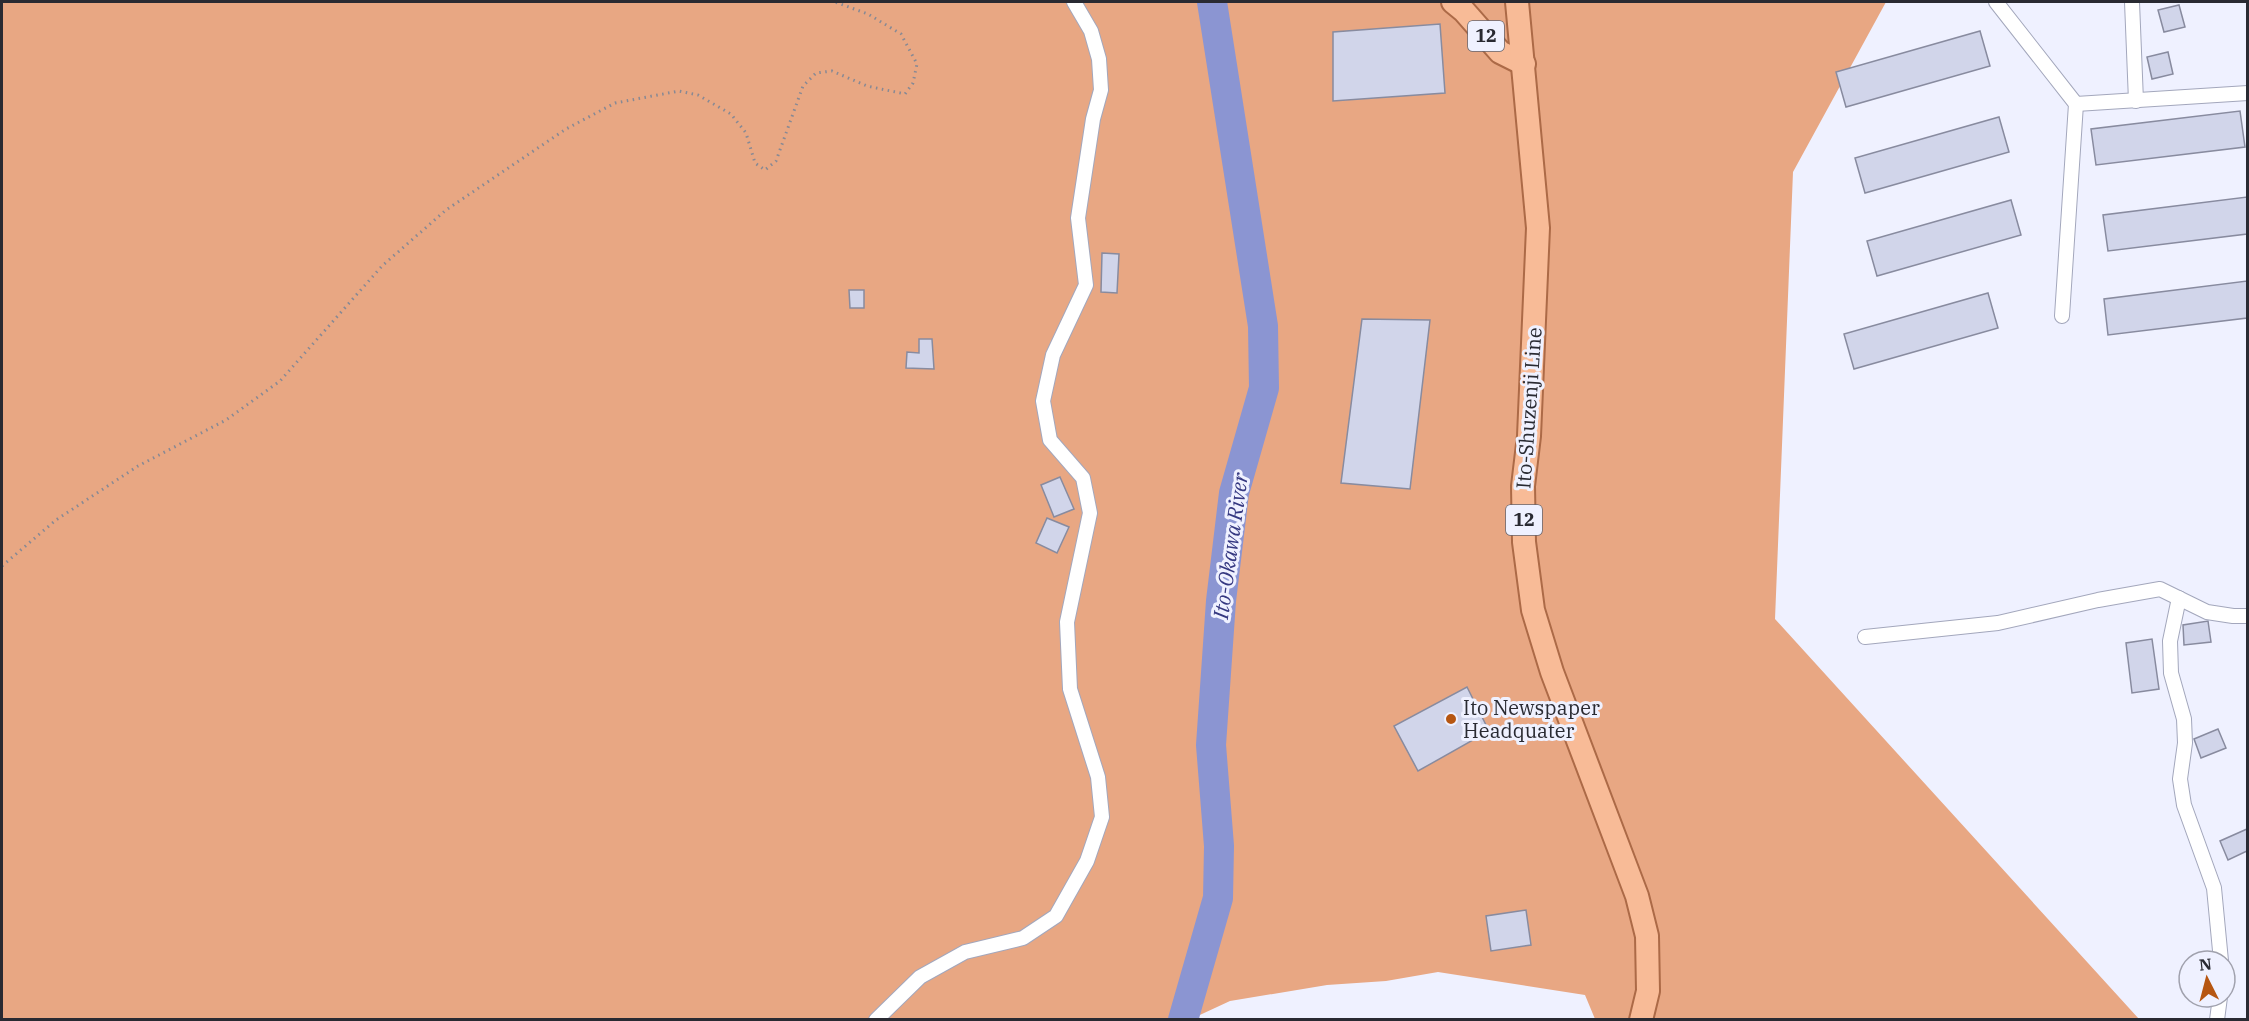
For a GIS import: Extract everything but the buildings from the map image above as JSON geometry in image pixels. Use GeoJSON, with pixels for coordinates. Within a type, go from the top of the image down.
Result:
{"type":"FeatureCollection","features":[{"type":"Feature","properties":{"kind":"main road","name":"12"},"geometry":{"type":"LineString","coordinates":[[1453,2],[1464,11],[1500,52],[1524,64]]}},
{"type":"Feature","properties":{"kind":"main road","name":"Ito-Shuzenji Line"},"geometry":{"type":"LineString","coordinates":[[1517,2],[1538,228],[1529,425],[1523,486],[1524,542],[1533,610],[1552,672],[1637,896],[1647,936],[1648,991],[1641,1020]]}},
{"type":"Feature","properties":{"kind":"street"},"geometry":{"type":"LineString","coordinates":[[876,1020],[920,977],[965,952],[1023,938],[1056,916],[1087,861],[1102,817],[1098,777],[1071,688],[1067,622],[1090,513],[1083,478],[1050,440],[1043,401],[1053,355],[1086,285],[1078,218],[1093,119],[1101,90],[1100,59],[1091,31],[1074,2]]}},
{"type":"Feature","properties":{"kind":"street"},"geometry":{"type":"LineString","coordinates":[[1996,2],[2076,104],[2062,316]]}},
{"type":"Feature","properties":{"kind":"street"},"geometry":{"type":"LineString","coordinates":[[2132,2],[2136,101]]}},
{"type":"Feature","properties":{"kind":"street"},"geometry":{"type":"LineString","coordinates":[[2076,104],[2247,93]]}},
{"type":"Feature","properties":{"kind":"street"},"geometry":{"type":"LineString","coordinates":[[1865,637],[1998,623],[2098,600],[2160,589],[2207,612],[2247,616]]}},
{"type":"Feature","properties":{"kind":"street"},"geometry":{"type":"LineString","coordinates":[[2180,598],[2170,641],[2171,673],[2184,718],[2185,743],[2180,779],[2184,805],[2214,888],[2220,949]]}},
{"type":"Feature","properties":{"kind":"path"},"geometry":{"type":"LineString","coordinates":[[2,566],[56,520],[138,466],[226,420],[280,381],[382,266],[446,210],[566,129],[615,103],[679,91],[698,95],[731,114],[746,133],[756,163],[765,170],[776,162],[803,86],[816,73],[832,71],[867,86],[905,94],[914,83],[917,64],[901,34],[868,14],[835,2]]}},
{"type":"Feature","properties":{"kind":"shaded area"},"geometry":{"type":"Polygon","coordinates":[[[2,2],[1886,2],[1793,172],[1775,619],[2139,1019],[1595,1019],[1585,995],[1438,972],[1386,981],[1327,985],[1230,1001],[1189,1020],[2,1020],[2,2]]]}},
{"type":"Feature","properties":{"kind":"waterway","name":"Ito-Okawa River"},"geometry":{"type":"LineString","coordinates":[[1183,1020],[1218,898],[1219,846],[1211,745],[1221,601],[1234,493],[1264,388],[1263,326],[1212,2]]}},
{"type":"Feature","properties":{"kind":"place","name":"Ito Newspaper Headquater"},"geometry":{"type":"Point","coordinates":[1451,719]}}]}
